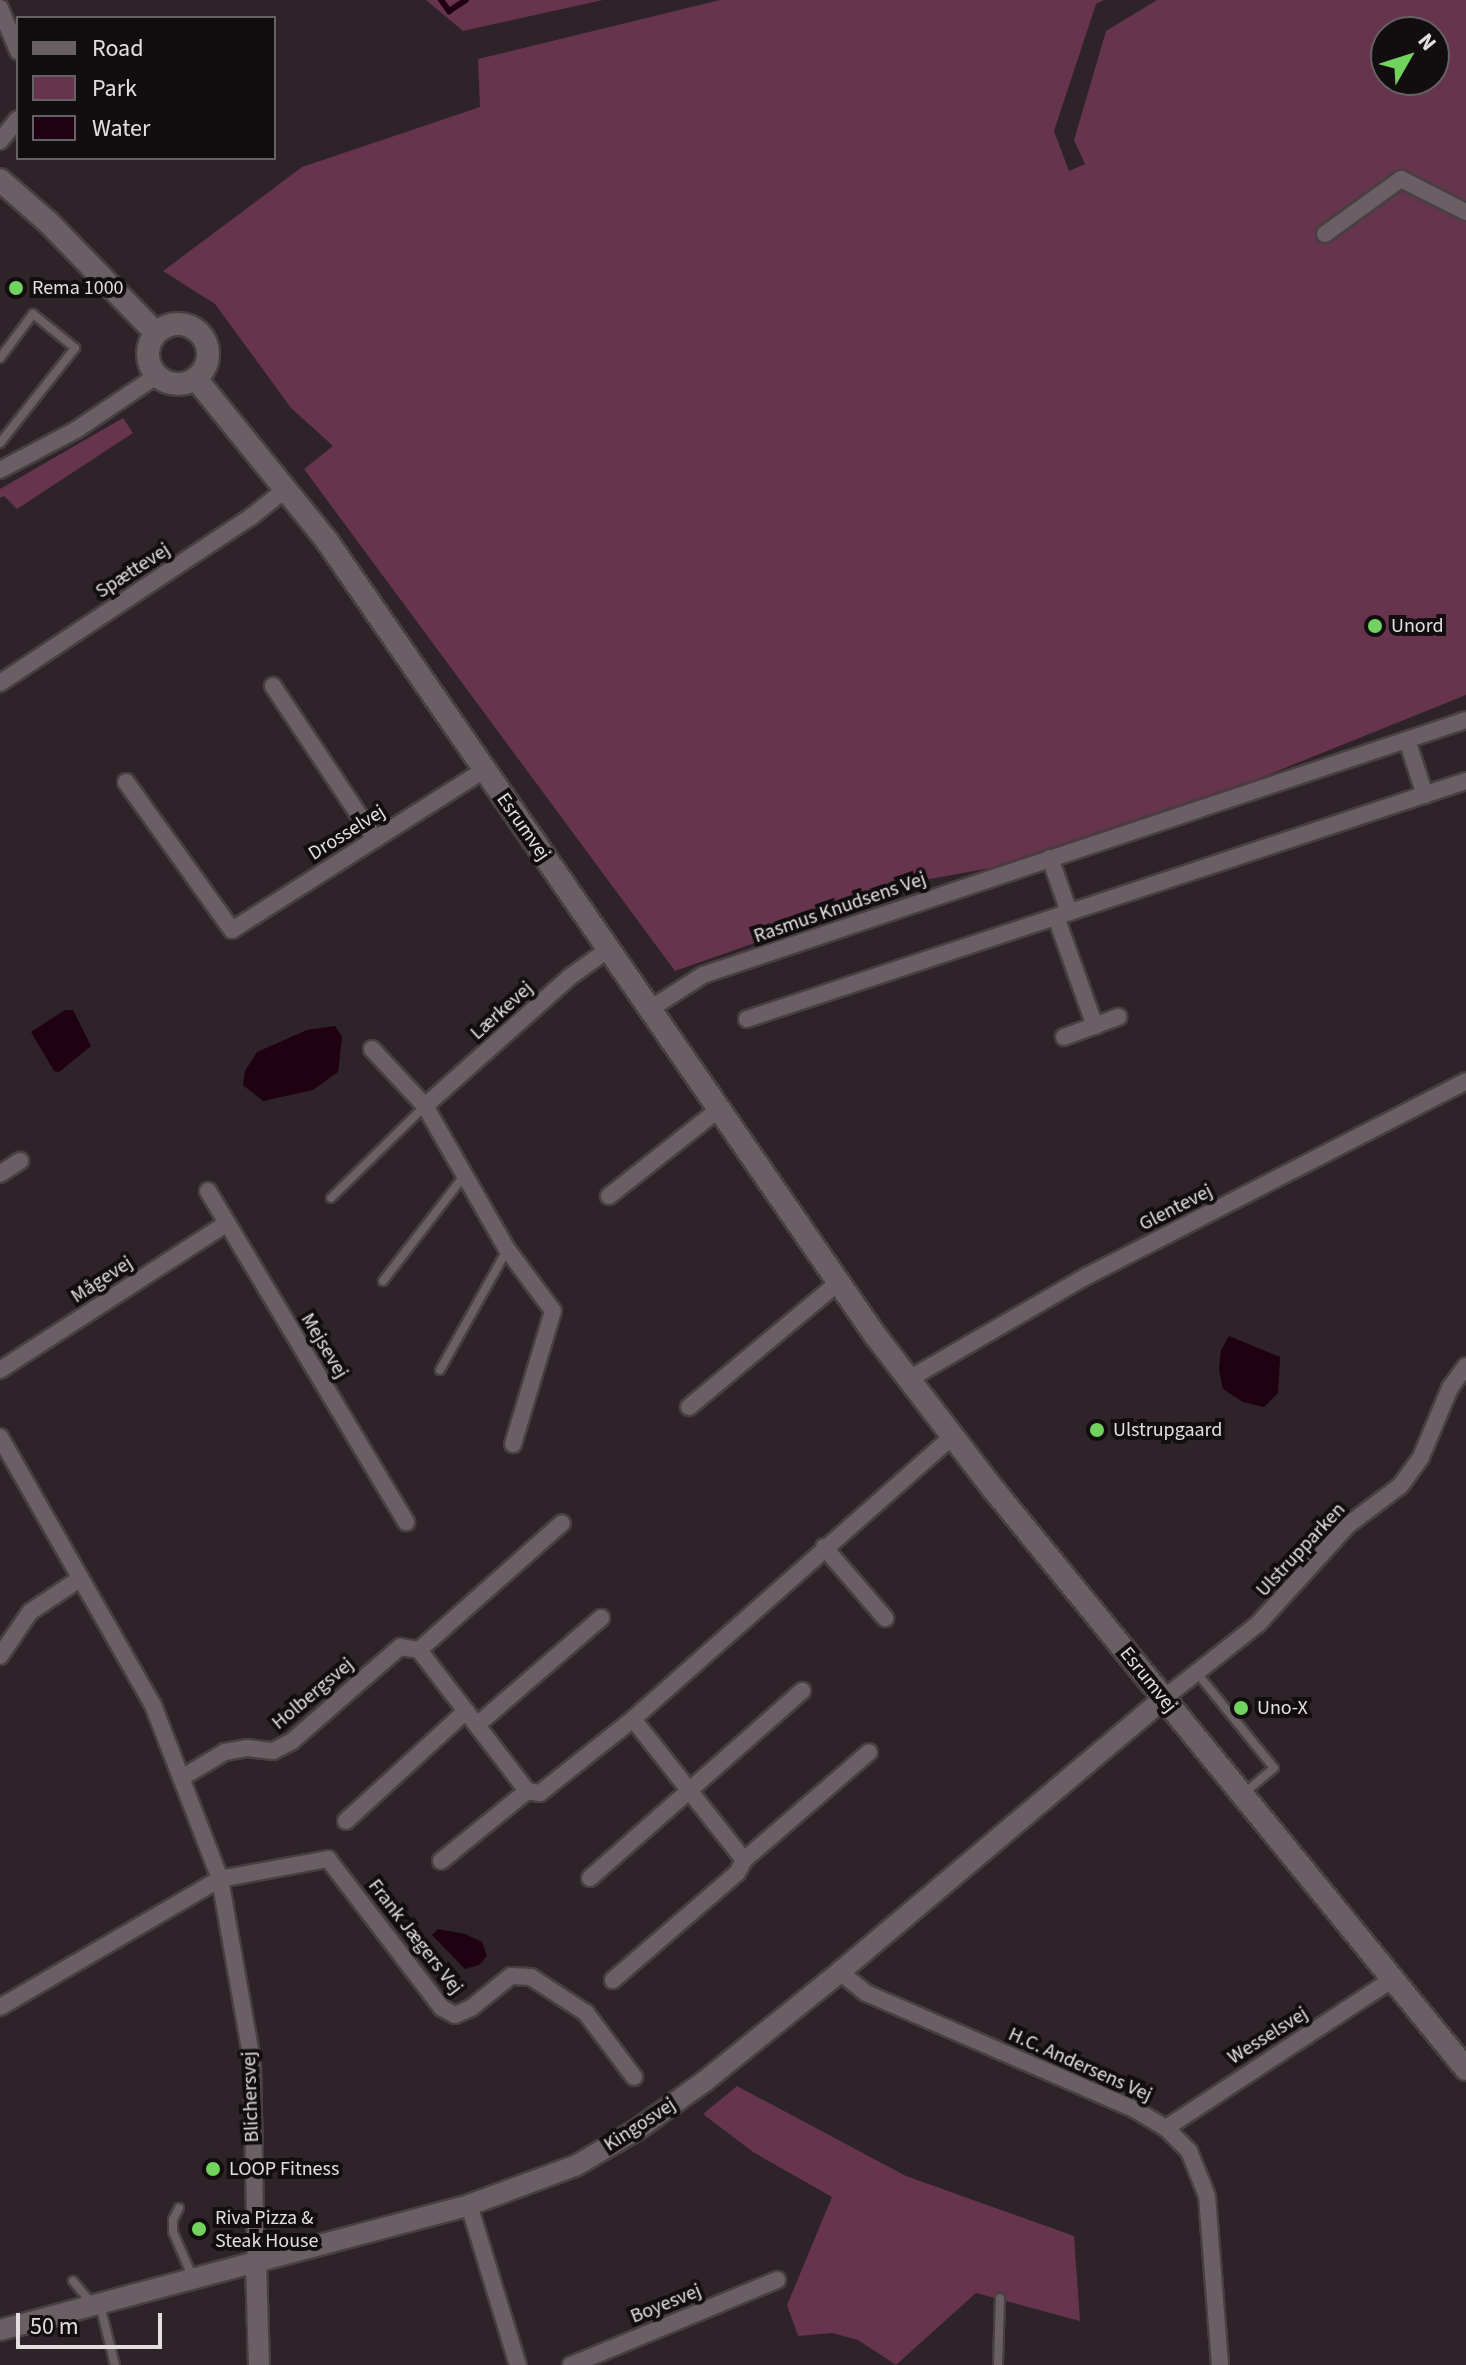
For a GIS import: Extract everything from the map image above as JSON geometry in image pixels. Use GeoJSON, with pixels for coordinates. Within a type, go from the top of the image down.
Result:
{"type":"FeatureCollection","features":[{"type":"Feature","properties":{"kind":"main road"},"geometry":{"type":"LineString","coordinates":[[0,180],[48,222],[156,333]]}},
{"type":"Feature","properties":{"kind":"main road"},"geometry":{"type":"LineString","coordinates":[[174,324],[184,324],[201,335],[206,343],[207,363],[196,379],[171,384],[156,376],[148,359],[148,349],[156,333],[174,324]]}},
{"type":"Feature","properties":{"kind":"main road","name":"Esrumvej"},"geometry":{"type":"LineString","coordinates":[[196,379],[327,541],[838,1283],[952,1437],[1466,2069]]}},
{"type":"Feature","properties":{"kind":"street"},"geometry":{"type":"LineString","coordinates":[[0,8],[16,46]]}},
{"type":"Feature","properties":{"kind":"street"},"geometry":{"type":"LineString","coordinates":[[0,141],[16,121]]}},
{"type":"Feature","properties":{"kind":"street"},"geometry":{"type":"LineString","coordinates":[[1325,234],[1401,179],[1466,212]]}},
{"type":"Feature","properties":{"kind":"street"},"geometry":{"type":"LineString","coordinates":[[6,466],[76,430],[156,376]]}},
{"type":"Feature","properties":{"kind":"street","name":"Spættevej"},"geometry":{"type":"LineString","coordinates":[[0,683],[251,517],[286,489]]}},
{"type":"Feature","properties":{"kind":"street"},"geometry":{"type":"LineString","coordinates":[[273,686],[375,839]]}},
{"type":"Feature","properties":{"kind":"street","name":"Rasmus Knudsens Vej"},"geometry":{"type":"LineString","coordinates":[[650,1009],[703,975],[1466,720]]}},
{"type":"Feature","properties":{"kind":"street"},"geometry":{"type":"LineString","coordinates":[[1407,740],[1425,795]]}},
{"type":"Feature","properties":{"kind":"street","name":"Drosselvej"},"geometry":{"type":"LineString","coordinates":[[126,782],[232,930],[484,770]]}},
{"type":"Feature","properties":{"kind":"street"},"geometry":{"type":"LineString","coordinates":[[747,1019],[1466,781]]}},
{"type":"Feature","properties":{"kind":"street"},"geometry":{"type":"LineString","coordinates":[[1050,858],[1095,1026]]}},
{"type":"Feature","properties":{"kind":"street","name":"Lærkevej"},"geometry":{"type":"LineString","coordinates":[[425,1106],[571,976],[609,949]]}},
{"type":"Feature","properties":{"kind":"street"},"geometry":{"type":"LineString","coordinates":[[1064,1037],[1118,1017]]}},
{"type":"Feature","properties":{"kind":"street"},"geometry":{"type":"LineString","coordinates":[[372,1049],[425,1106],[507,1249],[553,1311],[513,1444]]}},
{"type":"Feature","properties":{"kind":"street","name":"Glentevej"},"geometry":{"type":"LineString","coordinates":[[909,1379],[1087,1276],[1466,1081]]}},
{"type":"Feature","properties":{"kind":"street"},"geometry":{"type":"LineString","coordinates":[[609,1196],[719,1109]]}},
{"type":"Feature","properties":{"kind":"street"},"geometry":{"type":"LineString","coordinates":[[0,1174],[20,1161]]}},
{"type":"Feature","properties":{"kind":"street","name":"Mejsevej"},"geometry":{"type":"LineString","coordinates":[[208,1191],[406,1522]]}},
{"type":"Feature","properties":{"kind":"street","name":"Mågevej"},"geometry":{"type":"LineString","coordinates":[[0,1370],[227,1223]]}},
{"type":"Feature","properties":{"kind":"street"},"geometry":{"type":"LineString","coordinates":[[689,1407],[838,1283]]}},
{"type":"Feature","properties":{"kind":"street","name":"Ulstrupparken"},"geometry":{"type":"LineString","coordinates":[[1163,1699],[1278,1605],[1348,1525],[1401,1485],[1421,1457],[1450,1388],[1466,1366]]}},
{"type":"Feature","properties":{"kind":"street","name":"Blichersvej"},"geometry":{"type":"LineString","coordinates":[[0,1437],[153,1705],[220,1879],[252,2060],[259,2365]]}},
{"type":"Feature","properties":{"kind":"street"},"geometry":{"type":"LineString","coordinates":[[419,1650],[527,1791],[540,1793],[633,1719],[952,1437]]}},
{"type":"Feature","properties":{"kind":"street","name":"Holbergsvej"},"geometry":{"type":"LineString","coordinates":[[183,1777],[225,1752],[247,1748],[273,1751],[291,1742],[400,1647],[419,1650],[562,1523]]}},
{"type":"Feature","properties":{"kind":"street"},"geometry":{"type":"LineString","coordinates":[[824,1547],[885,1618]]}},
{"type":"Feature","properties":{"kind":"street"},"geometry":{"type":"LineString","coordinates":[[0,1656],[30,1612],[81,1578]]}},
{"type":"Feature","properties":{"kind":"street"},"geometry":{"type":"LineString","coordinates":[[477,1725],[601,1618]]}},
{"type":"Feature","properties":{"kind":"street"},"geometry":{"type":"LineString","coordinates":[[590,1878],[802,1691]]}},
{"type":"Feature","properties":{"kind":"street","name":"Kingosvej"},"geometry":{"type":"LineString","coordinates":[[0,2330],[469,2205],[577,2165],[638,2129],[705,2081],[840,1972],[1163,1699]]}},
{"type":"Feature","properties":{"kind":"street"},"geometry":{"type":"LineString","coordinates":[[346,1821],[466,1711]]}},
{"type":"Feature","properties":{"kind":"street"},"geometry":{"type":"LineString","coordinates":[[633,1719],[744,1860]]}},
{"type":"Feature","properties":{"kind":"street"},"geometry":{"type":"LineString","coordinates":[[613,1980],[737,1873],[744,1860],[869,1752]]}},
{"type":"Feature","properties":{"kind":"street"},"geometry":{"type":"LineString","coordinates":[[441,1861],[527,1791]]}},
{"type":"Feature","properties":{"kind":"street","name":"Frank Jægers Vej"},"geometry":{"type":"LineString","coordinates":[[220,1879],[328,1859],[442,2008],[455,2015],[471,2008],[511,1976],[531,1977],[586,2013],[634,2077]]}},
{"type":"Feature","properties":{"kind":"street"},"geometry":{"type":"LineString","coordinates":[[0,2007],[220,1879]]}},
{"type":"Feature","properties":{"kind":"street","name":"H.C. Andersens Vej"},"geometry":{"type":"LineString","coordinates":[[840,1972],[866,1993],[1134,2109],[1166,2128],[1189,2151],[1207,2196],[1220,2365]]}},
{"type":"Feature","properties":{"kind":"street","name":"Wesselsvej"},"geometry":{"type":"LineString","coordinates":[[1166,2128],[1393,1979]]}},
{"type":"Feature","properties":{"kind":"street"},"geometry":{"type":"LineString","coordinates":[[469,2205],[518,2365]]}},
{"type":"Feature","properties":{"kind":"street","name":"Boyesvej"},"geometry":{"type":"LineString","coordinates":[[571,2365],[777,2280]]}},
{"type":"Feature","properties":{"kind":"lane"},"geometry":{"type":"LineString","coordinates":[[0,358],[33,314],[75,348],[0,444],[6,466]]}},
{"type":"Feature","properties":{"kind":"lane","name":"Lærkevej"},"geometry":{"type":"LineString","coordinates":[[331,1198],[425,1106]]}},
{"type":"Feature","properties":{"kind":"lane"},"geometry":{"type":"LineString","coordinates":[[383,1281],[465,1175]]}},
{"type":"Feature","properties":{"kind":"lane"},"geometry":{"type":"LineString","coordinates":[[440,1370],[507,1249]]}},
{"type":"Feature","properties":{"kind":"lane"},"geometry":{"type":"LineString","coordinates":[[1197,1673],[1274,1768],[1242,1795]]}},
{"type":"Feature","properties":{"kind":"lane"},"geometry":{"type":"LineString","coordinates":[[179,2208],[173,2220],[173,2232],[194,2280]]}},
{"type":"Feature","properties":{"kind":"lane"},"geometry":{"type":"LineString","coordinates":[[73,2281],[97,2305],[115,2365]]}},
{"type":"Feature","properties":{"kind":"lane"},"geometry":{"type":"LineString","coordinates":[[998,2365],[1000,2298]]}},
{"type":"Feature","properties":{"kind":"green space"},"geometry":{"type":"Polygon","coordinates":[[[426,0],[603,0],[463,31],[426,0]]]}},
{"type":"Feature","properties":{"kind":"green space"},"geometry":{"type":"Polygon","coordinates":[[[720,0],[1104,0],[1096,4],[1054,131],[1069,171],[1085,164],[1074,140],[1106,31],[1157,0],[1466,0],[1466,695],[1260,778],[990,868],[903,884],[788,927],[789,931],[675,971],[304,469],[333,446],[291,408],[215,304],[163,271],[302,167],[480,107],[478,59],[720,0]]]}},
{"type":"Feature","properties":{"kind":"green space"},"geometry":{"type":"Polygon","coordinates":[[[123,418],[133,433],[17,509],[4,496],[0,498],[0,489],[123,418]]]}},
{"type":"Feature","properties":{"kind":"green space"},"geometry":{"type":"Polygon","coordinates":[[[737,2086],[906,2176],[1074,2236],[1080,2321],[976,2293],[896,2365],[858,2340],[832,2333],[798,2336],[787,2305],[832,2197],[753,2152],[703,2114],[737,2086]]]}},
{"type":"Feature","properties":{"kind":"water"},"geometry":{"type":"Polygon","coordinates":[[[65,1010],[73,1010],[91,1046],[59,1072],[54,1071],[31,1032],[65,1010]]]}},
{"type":"Feature","properties":{"kind":"water"},"geometry":{"type":"Polygon","coordinates":[[[335,1026],[342,1037],[338,1072],[313,1090],[263,1101],[243,1085],[245,1071],[257,1052],[307,1030],[335,1026]]]}},
{"type":"Feature","properties":{"kind":"water"},"geometry":{"type":"Polygon","coordinates":[[[1229,1336],[1280,1357],[1278,1393],[1264,1407],[1243,1402],[1223,1389],[1219,1370],[1221,1350],[1229,1336]]]}},
{"type":"Feature","properties":{"kind":"water"},"geometry":{"type":"Polygon","coordinates":[[[438,1929],[465,1934],[482,1942],[487,1956],[479,1965],[465,1969],[432,1935],[438,1929]]]}},
{"type":"Feature","properties":{"kind":"waterway"},"geometry":{"type":"LineString","coordinates":[[441,0],[449,11],[466,0]]}},
{"type":"Feature","properties":{"kind":"place","name":"Rema 1000"},"geometry":{"type":"Point","coordinates":[16,288]}},
{"type":"Feature","properties":{"kind":"place","name":"Unord"},"geometry":{"type":"Point","coordinates":[1375,626]}},
{"type":"Feature","properties":{"kind":"place","name":"Ulstrupgaard"},"geometry":{"type":"Point","coordinates":[1097,1430]}},
{"type":"Feature","properties":{"kind":"place","name":"Uno-X"},"geometry":{"type":"Point","coordinates":[1241,1708]}},
{"type":"Feature","properties":{"kind":"place","name":"LOOP Fitness"},"geometry":{"type":"Point","coordinates":[213,2169]}},
{"type":"Feature","properties":{"kind":"place","name":"Riva Pizza & Steak House"},"geometry":{"type":"Point","coordinates":[199,2229]}}]}
